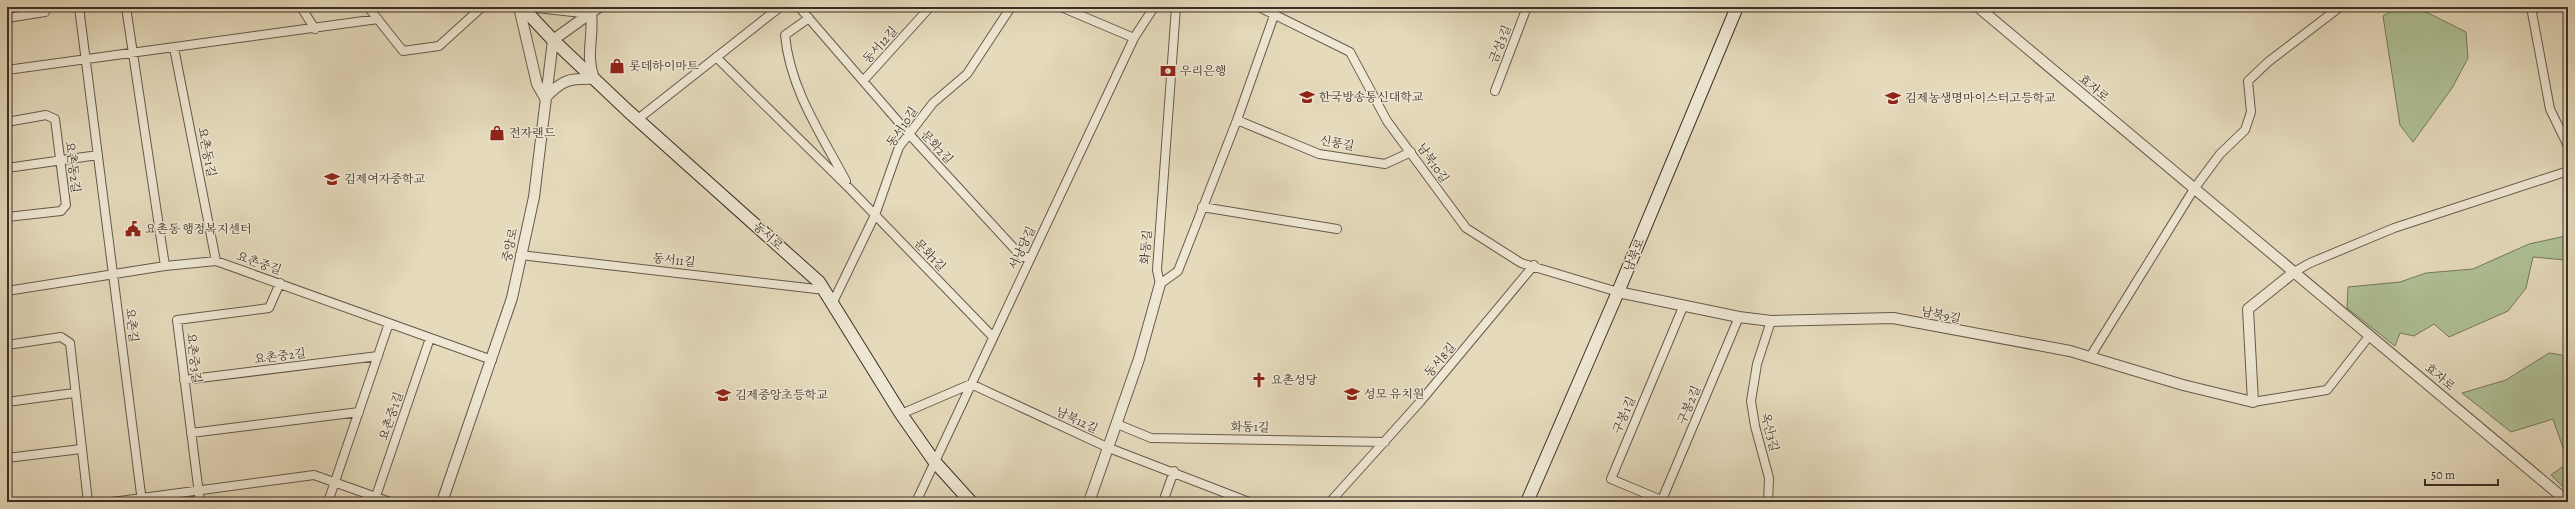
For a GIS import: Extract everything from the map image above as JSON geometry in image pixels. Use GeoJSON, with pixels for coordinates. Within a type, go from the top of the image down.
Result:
{"type":"FeatureCollection","features":[{"type":"Feature","properties":{"kind":"main road","name":"동서로"},"geometry":{"type":"LineString","coordinates":[[521,7],[594,79],[826,290],[901,414],[934,461],[971,502]]}},
{"type":"Feature","properties":{"kind":"main road","name":"남북로"},"geometry":{"type":"LineString","coordinates":[[1528,502],[1618,292],[1737,7]]}},
{"type":"Feature","properties":{"kind":"street"},"geometry":{"type":"LineString","coordinates":[[7,18],[45,12],[44,7]]}},
{"type":"Feature","properties":{"kind":"street","name":"요촌길"},"geometry":{"type":"LineString","coordinates":[[79,7],[142,500]]}},
{"type":"Feature","properties":{"kind":"street"},"geometry":{"type":"LineString","coordinates":[[126,7],[165,266]]}},
{"type":"Feature","properties":{"kind":"street"},"geometry":{"type":"LineString","coordinates":[[301,7],[315,29]]}},
{"type":"Feature","properties":{"kind":"street"},"geometry":{"type":"LineString","coordinates":[[368,7],[403,51],[439,46],[482,7]]}},
{"type":"Feature","properties":{"kind":"street"},"geometry":{"type":"LineString","coordinates":[[521,7],[537,84],[545,98],[558,84],[568,80],[594,79],[588,63],[595,10]]}},
{"type":"Feature","properties":{"kind":"street"},"geometry":{"type":"LineString","coordinates":[[537,7],[595,10]]}},
{"type":"Feature","properties":{"kind":"street"},"geometry":{"type":"LineString","coordinates":[[638,119],[780,7]]}},
{"type":"Feature","properties":{"kind":"street","name":"문화2길"},"geometry":{"type":"LineString","coordinates":[[799,7],[909,134],[1022,257],[1032,257]]}},
{"type":"Feature","properties":{"kind":"street","name":"동서12길"},"geometry":{"type":"LineString","coordinates":[[863,81],[930,7]]}},
{"type":"Feature","properties":{"kind":"street","name":"동서10길"},"geometry":{"type":"LineString","coordinates":[[833,302],[875,215],[900,147],[933,103],[967,74],[1011,7]]}},
{"type":"Feature","properties":{"kind":"street"},"geometry":{"type":"LineString","coordinates":[[1061,7],[1134,38]]}},
{"type":"Feature","properties":{"kind":"street","name":"서낭당길"},"geometry":{"type":"LineString","coordinates":[[916,502],[1134,38],[1154,7]]}},
{"type":"Feature","properties":{"kind":"street","name":"화동길"},"geometry":{"type":"LineString","coordinates":[[1089,502],[1117,424],[1160,284],[1157,270],[1176,7]]}},
{"type":"Feature","properties":{"kind":"street","name":"남북10길"},"geometry":{"type":"LineString","coordinates":[[1259,7],[1276,10],[1350,52],[1388,121],[1454,214],[1466,228],[1521,263],[1534,265],[1618,292]]}},
{"type":"Feature","properties":{"kind":"street","name":"금성3길"},"geometry":{"type":"LineString","coordinates":[[1495,90],[1527,7]]}},
{"type":"Feature","properties":{"kind":"street","name":"효자로"},"geometry":{"type":"LineString","coordinates":[[1978,7],[2568,502]]}},
{"type":"Feature","properties":{"kind":"street"},"geometry":{"type":"LineString","coordinates":[[2090,357],[2194,189],[2220,154],[2245,130],[2251,112],[2248,81],[2268,62],[2340,7]]}},
{"type":"Feature","properties":{"kind":"street"},"geometry":{"type":"LineString","coordinates":[[2531,7],[2550,109],[2568,146]]}},
{"type":"Feature","properties":{"kind":"street"},"geometry":{"type":"LineString","coordinates":[[553,40],[595,10]]}},
{"type":"Feature","properties":{"kind":"street"},"geometry":{"type":"LineString","coordinates":[[1160,284],[1178,271],[1237,120],[1276,10]]}},
{"type":"Feature","properties":{"kind":"street","name":"문화1길"},"geometry":{"type":"LineString","coordinates":[[809,18],[785,34],[788,61],[803,101],[850,189]]}},
{"type":"Feature","properties":{"kind":"street"},"geometry":{"type":"LineString","coordinates":[[7,70],[132,52],[174,48],[315,29],[378,19]]}},
{"type":"Feature","properties":{"kind":"street","name":"중앙로"},"geometry":{"type":"LineString","coordinates":[[442,502],[492,360],[512,298],[520,255],[534,197],[553,40]]}},
{"type":"Feature","properties":{"kind":"street","name":"요촌동1길"},"geometry":{"type":"LineString","coordinates":[[174,48],[216,261]]}},
{"type":"Feature","properties":{"kind":"street","name":"문화1길"},"geometry":{"type":"LineString","coordinates":[[716,57],[850,189],[993,338]]}},
{"type":"Feature","properties":{"kind":"street","name":"요촌동2길"},"geometry":{"type":"LineString","coordinates":[[7,122],[46,115],[55,119],[66,205],[61,211],[7,218]]}},
{"type":"Feature","properties":{"kind":"street","name":"신풍길"},"geometry":{"type":"LineString","coordinates":[[1237,120],[1319,154],[1385,164],[1411,152]]}},
{"type":"Feature","properties":{"kind":"street"},"geometry":{"type":"LineString","coordinates":[[7,168],[98,155]]}},
{"type":"Feature","properties":{"kind":"street"},"geometry":{"type":"LineString","coordinates":[[2370,335],[2327,390],[2253,402],[2248,309],[2294,272],[2310,263],[2394,228],[2568,171]]}},
{"type":"Feature","properties":{"kind":"street"},"geometry":{"type":"LineString","coordinates":[[1202,207],[1337,229]]}},
{"type":"Feature","properties":{"kind":"street","name":"동서11길"},"geometry":{"type":"LineString","coordinates":[[520,255],[826,290]]}},
{"type":"Feature","properties":{"kind":"street","name":"요촌중길"},"geometry":{"type":"LineString","coordinates":[[7,291],[114,276],[165,266],[216,261],[492,360]]}},
{"type":"Feature","properties":{"kind":"street","name":"동서8길"},"geometry":{"type":"LineString","coordinates":[[1330,502],[1385,442],[1511,295],[1534,265]]}},
{"type":"Feature","properties":{"kind":"street","name":"요촌중3길"},"geometry":{"type":"LineString","coordinates":[[200,502],[177,320],[269,308],[280,283]]}},
{"type":"Feature","properties":{"kind":"street","name":"남북9길"},"geometry":{"type":"LineString","coordinates":[[1618,292],[1740,318],[1771,321],[1892,318],[2070,351],[2183,385],[2253,402]]}},
{"type":"Feature","properties":{"kind":"street","name":"구봉1길"},"geometry":{"type":"LineString","coordinates":[[1663,501],[1611,479],[1683,307]]}},
{"type":"Feature","properties":{"kind":"street","name":"구봉2길"},"geometry":{"type":"LineString","coordinates":[[1663,501],[1740,318]]}},
{"type":"Feature","properties":{"kind":"street","name":"옥산3길"},"geometry":{"type":"LineString","coordinates":[[1768,502],[1769,478],[1755,426],[1751,401],[1757,364],[1771,321]]}},
{"type":"Feature","properties":{"kind":"street"},"geometry":{"type":"LineString","coordinates":[[328,502],[389,324]]}},
{"type":"Feature","properties":{"kind":"street"},"geometry":{"type":"LineString","coordinates":[[7,345],[61,337],[70,342],[74,393],[88,502]]}},
{"type":"Feature","properties":{"kind":"street","name":"요촌중1길"},"geometry":{"type":"LineString","coordinates":[[375,499],[430,338]]}},
{"type":"Feature","properties":{"kind":"street","name":"요촌중2길"},"geometry":{"type":"LineString","coordinates":[[184,380],[378,356]]}},
{"type":"Feature","properties":{"kind":"street"},"geometry":{"type":"LineString","coordinates":[[901,414],[971,384]]}},
{"type":"Feature","properties":{"kind":"street","name":"남북12길"},"geometry":{"type":"LineString","coordinates":[[971,384],[1109,448],[1174,471],[1233,499],[1249,502]]}},
{"type":"Feature","properties":{"kind":"street"},"geometry":{"type":"LineString","coordinates":[[7,402],[74,393]]}},
{"type":"Feature","properties":{"kind":"street"},"geometry":{"type":"LineString","coordinates":[[191,433],[359,412]]}},
{"type":"Feature","properties":{"kind":"street","name":"화동1길"},"geometry":{"type":"LineString","coordinates":[[1117,424],[1151,438],[1385,442]]}},
{"type":"Feature","properties":{"kind":"street"},"geometry":{"type":"LineString","coordinates":[[7,458],[82,449]]}},
{"type":"Feature","properties":{"kind":"street"},"geometry":{"type":"LineString","coordinates":[[1163,502],[1174,471]]}},
{"type":"Feature","properties":{"kind":"street"},"geometry":{"type":"LineString","coordinates":[[112,502],[142,500],[198,490],[314,474],[375,499],[390,502]]}},
{"type":"Feature","properties":{"kind":"green space"},"geometry":{"type":"Polygon","coordinates":[[[2398,7],[2416,7],[2466,32],[2468,58],[2452,88],[2413,142],[2400,125],[2383,16],[2398,7]]]}},
{"type":"Feature","properties":{"kind":"green space"},"geometry":{"type":"Polygon","coordinates":[[[2566,236],[2565,260],[2533,257],[2526,288],[2508,311],[2449,337],[2434,324],[2414,336],[2400,333],[2395,346],[2347,308],[2348,287],[2400,282],[2426,273],[2473,269],[2529,244],[2566,236]]]}},
{"type":"Feature","properties":{"kind":"green space"},"geometry":{"type":"Polygon","coordinates":[[[2549,353],[2568,356],[2568,408],[2563,413],[2568,424],[2568,462],[2553,419],[2511,432],[2462,393],[2506,380],[2549,353]]]}},
{"type":"Feature","properties":{"kind":"green space"},"geometry":{"type":"Polygon","coordinates":[[[2568,463],[2568,492],[2551,475],[2568,463]]]}},
{"type":"Feature","properties":{"kind":"place","name":"롯데하이마트"},"geometry":{"type":"Point","coordinates":[617,66]}},
{"type":"Feature","properties":{"kind":"place","name":"우리은행"},"geometry":{"type":"Point","coordinates":[1168,71]}},
{"type":"Feature","properties":{"kind":"place","name":"한국방송통신대학교"},"geometry":{"type":"Point","coordinates":[1307,97]}},
{"type":"Feature","properties":{"kind":"place","name":"김제농생명마이스터고등학교"},"geometry":{"type":"Point","coordinates":[1893,98]}},
{"type":"Feature","properties":{"kind":"place","name":"전자랜드"},"geometry":{"type":"Point","coordinates":[497,133]}},
{"type":"Feature","properties":{"kind":"place","name":"김제여자중학교"},"geometry":{"type":"Point","coordinates":[332,179]}},
{"type":"Feature","properties":{"kind":"place","name":"요촌동 행정복지센터"},"geometry":{"type":"Point","coordinates":[133,229]}},
{"type":"Feature","properties":{"kind":"place","name":"요촌성당"},"geometry":{"type":"Point","coordinates":[1259,380]}},
{"type":"Feature","properties":{"kind":"place","name":"성모 유치원"},"geometry":{"type":"Point","coordinates":[1352,394]}},
{"type":"Feature","properties":{"kind":"place","name":"김제중앙초등학교"},"geometry":{"type":"Point","coordinates":[723,395]}}]}
